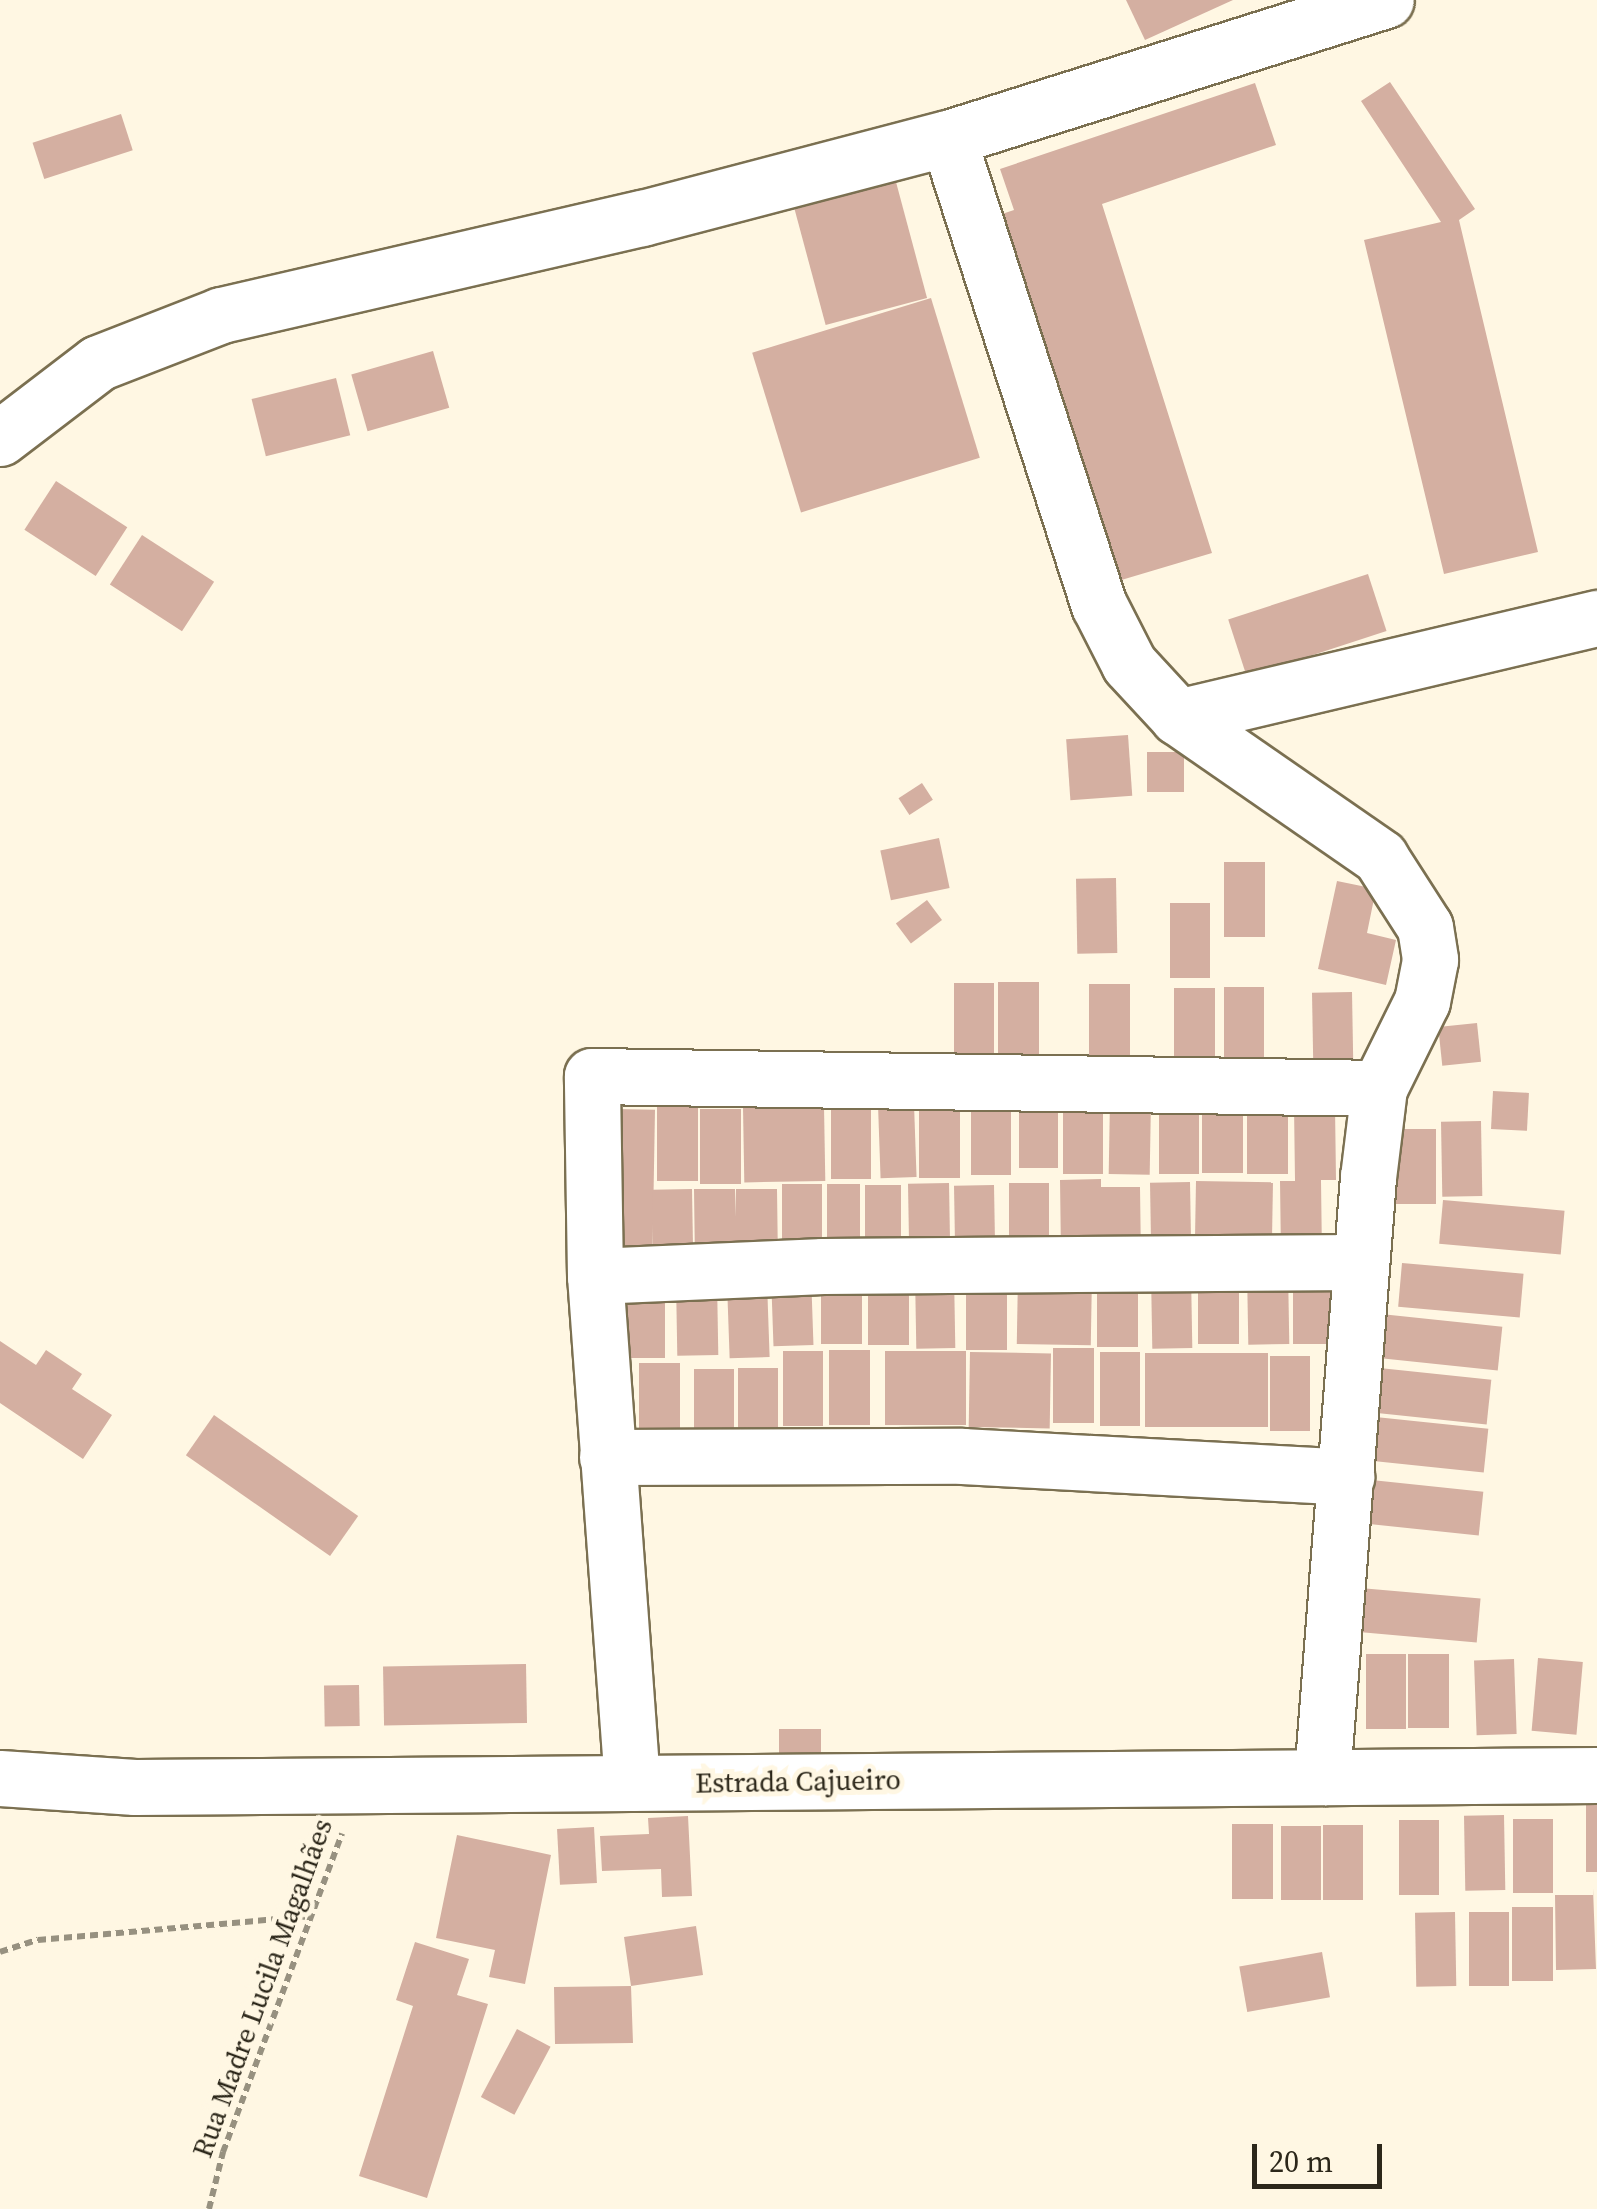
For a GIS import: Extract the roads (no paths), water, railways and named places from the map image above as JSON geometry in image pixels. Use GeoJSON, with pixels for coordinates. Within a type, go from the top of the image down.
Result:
{"type":"FeatureCollection","features":[{"type":"Feature","properties":{"kind":"street"},"geometry":{"type":"LineString","coordinates":[[0,438],[98,364],[221,316],[642,218],[948,138],[1386,0]]}},
{"type":"Feature","properties":{"kind":"street"},"geometry":{"type":"LineString","coordinates":[[948,138],[1099,605],[1129,664],[1178,717],[1380,857],[1410,896],[1426,927],[1430,960],[1422,1001],[1380,1088],[1358,1262],[1346,1477],[1322,1777]]}},
{"type":"Feature","properties":{"kind":"street"},"geometry":{"type":"LineString","coordinates":[[1178,717],[1597,618]]}},
{"type":"Feature","properties":{"kind":"street"},"geometry":{"type":"LineString","coordinates":[[632,1783],[596,1276],[592,1076],[1380,1088]]}},
{"type":"Feature","properties":{"kind":"street"},"geometry":{"type":"LineString","coordinates":[[596,1276],[823,1266],[1358,1262]]}},
{"type":"Feature","properties":{"kind":"street"},"geometry":{"type":"LineString","coordinates":[[607,1457],[962,1456],[1346,1477]]}},
{"type":"Feature","properties":{"kind":"street","name":"Estrada Cajueiro"},"geometry":{"type":"LineString","coordinates":[[0,1778],[135,1787],[1597,1774]]}}]}
